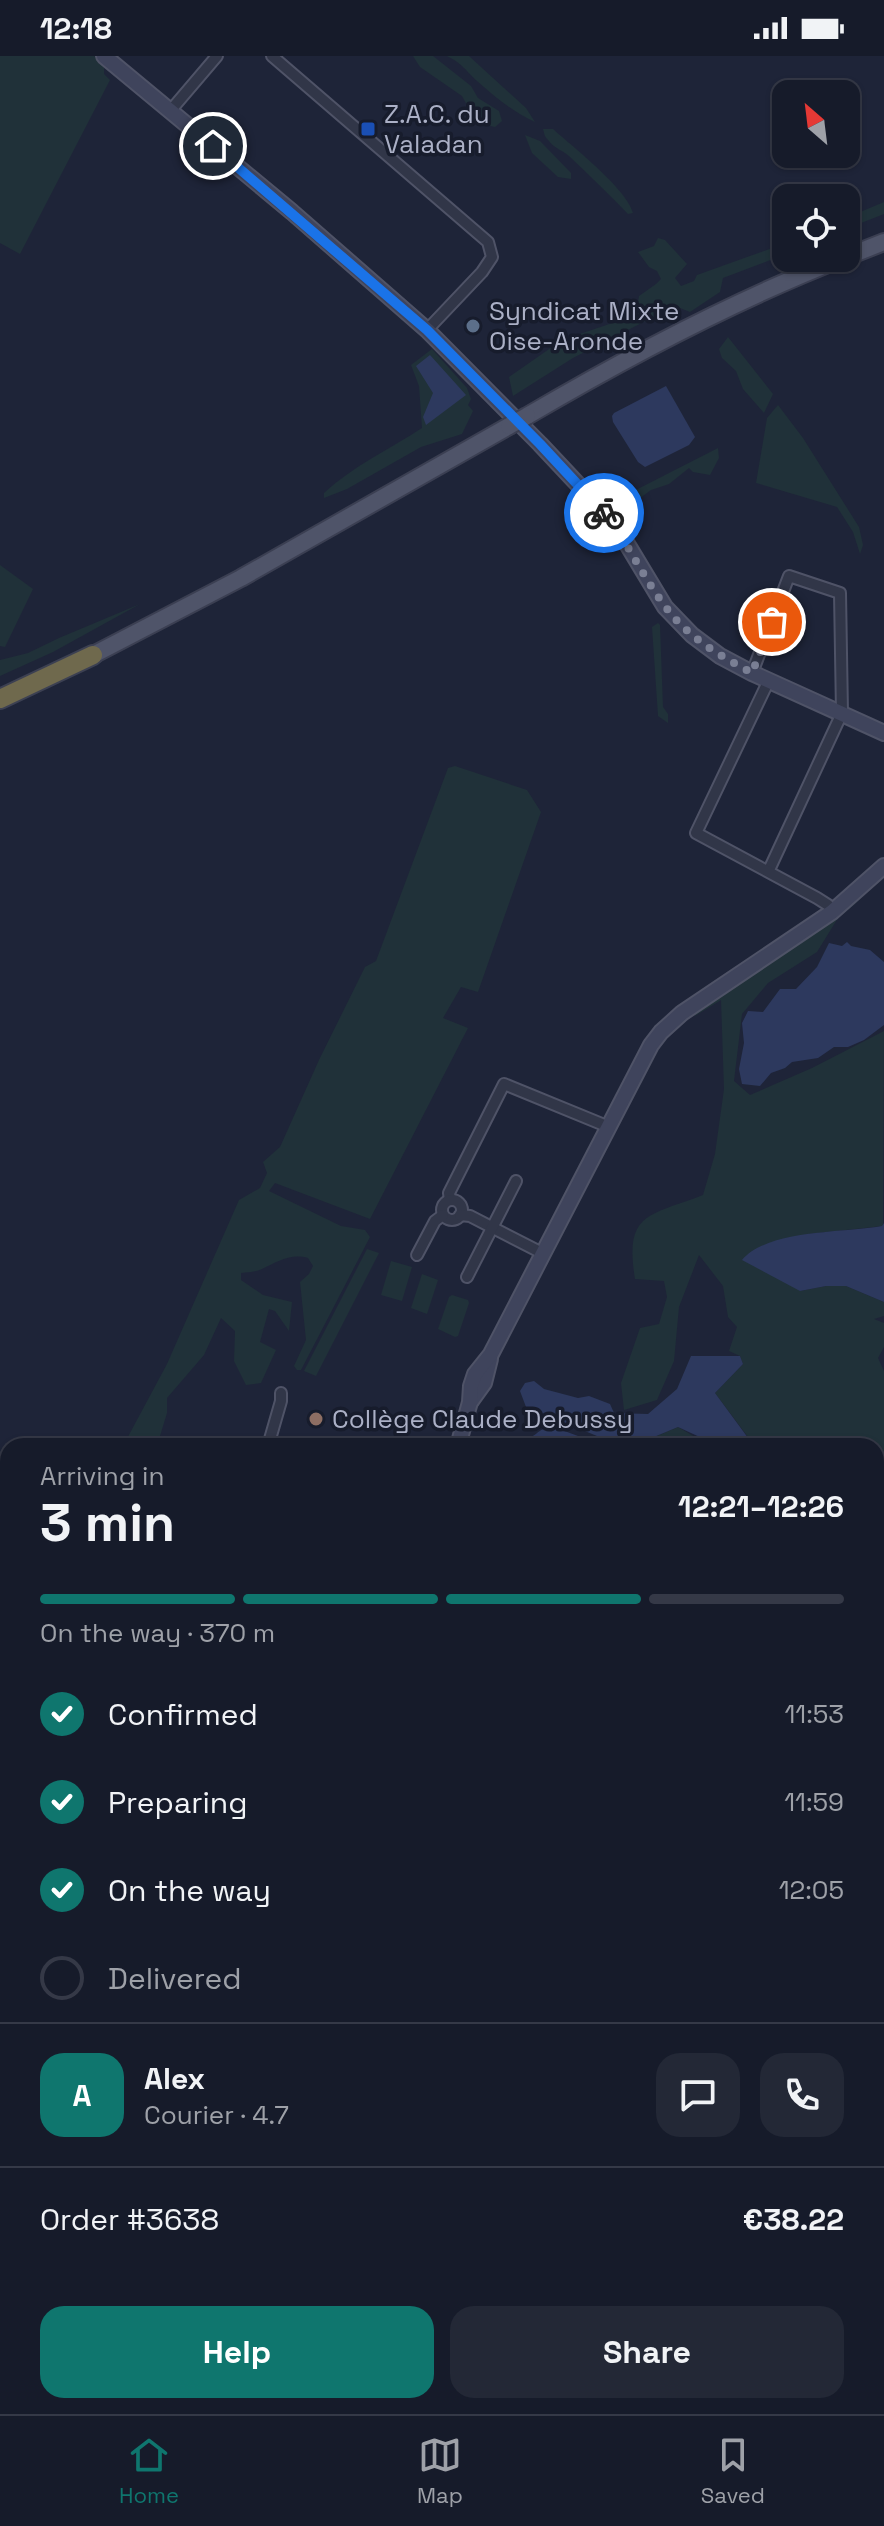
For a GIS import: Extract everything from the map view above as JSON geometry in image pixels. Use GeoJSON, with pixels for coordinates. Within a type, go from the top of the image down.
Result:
{"type":"FeatureCollection","features":[{"type":"Feature","properties":{"kind":"highway"},"geometry":{"type":"LineString","coordinates":[[0,696],[93,655]]}},
{"type":"Feature","properties":{"kind":"main road"},"geometry":{"type":"LineString","coordinates":[[104,56],[427,330],[601,509],[629,546],[665,607],[682,627],[711,650],[752,673],[884,733]]}},
{"type":"Feature","properties":{"kind":"main road"},"geometry":{"type":"LineString","coordinates":[[860,251],[884,242]]}},
{"type":"Feature","properties":{"kind":"main road"},"geometry":{"type":"LineString","coordinates":[[93,655],[241,578],[614,366],[717,313],[810,272]]}},
{"type":"Feature","properties":{"kind":"main road"},"geometry":{"type":"LineString","coordinates":[[460,1438],[475,1374],[491,1354],[651,1045],[682,1013],[832,912],[884,866]]}},
{"type":"Feature","properties":{"kind":"street"},"geometry":{"type":"LineString","coordinates":[[171,110],[217,56]]}},
{"type":"Feature","properties":{"kind":"street"},"geometry":{"type":"LineString","coordinates":[[272,56],[488,242],[492,257],[482,272],[427,330]]}},
{"type":"Feature","properties":{"kind":"street"},"geometry":{"type":"LineString","coordinates":[[752,673],[789,576],[840,593],[842,713],[769,870]]}},
{"type":"Feature","properties":{"kind":"street"},"geometry":{"type":"LineString","coordinates":[[769,680],[696,833],[769,870],[828,905],[832,912]]}},
{"type":"Feature","properties":{"kind":"street"},"geometry":{"type":"LineString","coordinates":[[450,1200],[449,1193],[504,1084],[609,1127]]}},
{"type":"Feature","properties":{"kind":"street"},"geometry":{"type":"LineString","coordinates":[[467,1277],[516,1181]]}},
{"type":"Feature","properties":{"kind":"street"},"geometry":{"type":"LineString","coordinates":[[450,1200],[459,1203],[462,1208],[460,1215]]}},
{"type":"Feature","properties":{"kind":"street"},"geometry":{"type":"LineString","coordinates":[[443,1215],[442,1206],[450,1200]]}},
{"type":"Feature","properties":{"kind":"street"},"geometry":{"type":"LineString","coordinates":[[443,1215],[452,1220],[460,1215],[470,1216],[544,1254]]}},
{"type":"Feature","properties":{"kind":"street"},"geometry":{"type":"LineString","coordinates":[[417,1255],[435,1221],[443,1215]]}},
{"type":"Feature","properties":{"kind":"street"},"geometry":{"type":"LineString","coordinates":[[270,1438],[281,1393]]}},
{"type":"Feature","properties":{"kind":"shaded area"},"geometry":{"type":"Polygon","coordinates":[[[0,56],[94,56],[104,63],[104,74],[110,80],[20,254],[0,243],[0,56]]]}},
{"type":"Feature","properties":{"kind":"shaded area"},"geometry":{"type":"Polygon","coordinates":[[[413,56],[433,56],[471,86],[478,98],[499,111],[502,121],[495,127],[477,123],[462,96],[420,67],[413,56]]]}},
{"type":"Feature","properties":{"kind":"shaded area"},"geometry":{"type":"Polygon","coordinates":[[[447,56],[469,56],[526,108],[535,122],[504,104],[447,56]]]}},
{"type":"Feature","properties":{"kind":"shaded area"},"geometry":{"type":"Polygon","coordinates":[[[543,129],[553,129],[598,169],[621,192],[633,213],[628,214],[569,156],[551,143],[543,129]]]}},
{"type":"Feature","properties":{"kind":"shaded area"},"geometry":{"type":"Polygon","coordinates":[[[525,135],[540,141],[571,173],[571,179],[558,177],[532,153],[525,135]]]}},
{"type":"Feature","properties":{"kind":"shaded area"},"geometry":{"type":"Polygon","coordinates":[[[884,202],[884,214],[860,223],[860,212],[884,202]]]}},
{"type":"Feature","properties":{"kind":"shaded area"},"geometry":{"type":"Polygon","coordinates":[[[658,238],[665,240],[687,264],[675,278],[681,286],[694,281],[697,275],[772,248],[772,259],[723,278],[720,292],[690,312],[675,306],[573,358],[513,396],[509,377],[552,347],[571,337],[636,315],[639,296],[661,279],[638,252],[654,246],[658,238]]]}},
{"type":"Feature","properties":{"kind":"shaded area"},"geometry":{"type":"Polygon","coordinates":[[[728,337],[773,394],[764,413],[743,389],[736,371],[722,358],[719,349],[728,337]]]}},
{"type":"Feature","properties":{"kind":"shaded area"},"geometry":{"type":"Polygon","coordinates":[[[432,349],[467,388],[471,399],[468,405],[473,411],[462,434],[421,447],[347,489],[324,498],[324,493],[347,474],[422,428],[419,386],[411,365],[432,349]]]}},
{"type":"Feature","properties":{"kind":"shaded area"},"geometry":{"type":"Polygon","coordinates":[[[778,405],[803,438],[859,527],[863,545],[860,554],[853,532],[837,507],[756,483],[767,418],[778,405]]]}},
{"type":"Feature","properties":{"kind":"shaded area"},"geometry":{"type":"Polygon","coordinates":[[[718,448],[719,458],[710,475],[693,472],[689,468],[669,484],[651,490],[632,504],[625,505],[621,501],[622,497],[718,448]]]}},
{"type":"Feature","properties":{"kind":"shaded area"},"geometry":{"type":"Polygon","coordinates":[[[0,565],[33,589],[5,647],[0,646],[0,565]]]}},
{"type":"Feature","properties":{"kind":"shaded area"},"geometry":{"type":"Polygon","coordinates":[[[140,604],[53,652],[0,676],[0,660],[28,653],[140,604]]]}},
{"type":"Feature","properties":{"kind":"shaded area"},"geometry":{"type":"Polygon","coordinates":[[[658,623],[663,707],[668,714],[668,723],[658,716],[652,627],[658,623]]]}},
{"type":"Feature","properties":{"kind":"shaded area"},"geometry":{"type":"Polygon","coordinates":[[[455,766],[527,790],[541,812],[478,992],[461,987],[443,1018],[468,1028],[370,1219],[275,1183],[269,1191],[341,1226],[365,1230],[370,1237],[301,1370],[294,1366],[306,1340],[300,1282],[313,1266],[308,1258],[295,1257],[257,1271],[241,1273],[241,1280],[263,1295],[292,1302],[289,1331],[275,1311],[269,1309],[260,1342],[276,1350],[261,1383],[246,1385],[234,1361],[235,1331],[221,1318],[204,1355],[167,1398],[167,1413],[159,1438],[127,1438],[167,1364],[239,1200],[260,1188],[267,1173],[263,1162],[280,1147],[365,967],[376,961],[448,768],[455,766]]]}},
{"type":"Feature","properties":{"kind":"shaded area"},"geometry":{"type":"Polygon","coordinates":[[[861,899],[838,918],[817,952],[768,983],[742,1014],[734,1081],[750,1095],[884,1031],[883,1226],[809,1234],[762,1246],[800,1291],[846,1286],[884,1302],[884,1316],[874,1319],[884,1323],[884,1347],[878,1358],[884,1371],[884,1438],[749,1438],[715,1393],[743,1364],[740,1356],[729,1351],[737,1327],[728,1317],[723,1286],[699,1255],[679,1307],[674,1361],[657,1400],[624,1410],[621,1383],[640,1328],[659,1324],[667,1297],[664,1281],[635,1279],[633,1241],[637,1229],[655,1213],[703,1195],[715,1154],[724,1089],[721,1000],[695,1016],[694,1013],[861,899]]]}},
{"type":"Feature","properties":{"kind":"shaded area"},"geometry":{"type":"Polygon","coordinates":[[[367,1249],[379,1253],[316,1376],[304,1371],[367,1249]]]}},
{"type":"Feature","properties":{"kind":"shaded area"},"geometry":{"type":"Polygon","coordinates":[[[391,1261],[412,1267],[402,1301],[381,1295],[391,1261]]]}},
{"type":"Feature","properties":{"kind":"shaded area"},"geometry":{"type":"Polygon","coordinates":[[[422,1274],[438,1280],[427,1314],[411,1308],[422,1274]]]}},
{"type":"Feature","properties":{"kind":"shaded area"},"geometry":{"type":"Polygon","coordinates":[[[452,1295],[469,1303],[455,1337],[438,1329],[452,1295]]]}},
{"type":"Feature","properties":{"kind":"shaded area"},"geometry":{"type":"Polygon","coordinates":[[[678,1427],[697,1438],[652,1438],[678,1427]]]}},
{"type":"Feature","properties":{"kind":"water"},"geometry":{"type":"Polygon","coordinates":[[[430,355],[466,395],[426,425],[423,417],[433,393],[416,366],[430,355]]]}},
{"type":"Feature","properties":{"kind":"water"},"geometry":{"type":"Polygon","coordinates":[[[666,386],[695,437],[689,445],[645,467],[638,462],[612,416],[666,386]]]}},
{"type":"Feature","properties":{"kind":"water"},"geometry":{"type":"Polygon","coordinates":[[[847,942],[851,946],[870,950],[884,962],[884,1025],[848,1047],[834,1047],[818,1058],[792,1062],[771,1073],[760,1086],[742,1084],[739,1069],[744,1043],[742,1023],[748,1011],[763,1012],[780,989],[796,989],[817,967],[829,943],[842,946],[847,942]]]}},
{"type":"Feature","properties":{"kind":"water"},"geometry":{"type":"Polygon","coordinates":[[[884,1223],[884,1302],[846,1286],[800,1291],[742,1260],[754,1250],[788,1237],[882,1226],[884,1223]]]}},
{"type":"Feature","properties":{"kind":"water"},"geometry":{"type":"Polygon","coordinates":[[[691,1356],[740,1356],[743,1364],[715,1393],[748,1438],[702,1438],[678,1427],[652,1438],[602,1438],[526,1407],[520,1391],[525,1383],[534,1381],[544,1389],[578,1398],[589,1396],[610,1404],[614,1413],[648,1414],[677,1389],[691,1356]]]}},
{"type":"Feature","properties":{"kind":"water"},"geometry":{"type":"Polygon","coordinates":[[[551,1426],[583,1438],[530,1438],[551,1426]]]}},
{"type":"Feature","properties":{"kind":"way so far"},"geometry":{"type":"LineString","coordinates":[[604,513],[629,546],[665,607],[682,627],[711,650],[752,673],[772,622]]}},
{"type":"Feature","properties":{"kind":"place","name":"Z.A.C. du Valadan"},"geometry":{"type":"Point","coordinates":[368,129]}},
{"type":"Feature","properties":{"kind":"place","name":"Syndicat Mixte Oise-Aronde"},"geometry":{"type":"Point","coordinates":[473,326]}},
{"type":"Feature","properties":{"kind":"place","name":"Collège Claude Debussy"},"geometry":{"type":"Point","coordinates":[316,1419]}},
{"type":"Feature","properties":{"kind":"route"},"geometry":{"type":"LineString","coordinates":[[213,146],[427,330],[604,513]]}}]}
